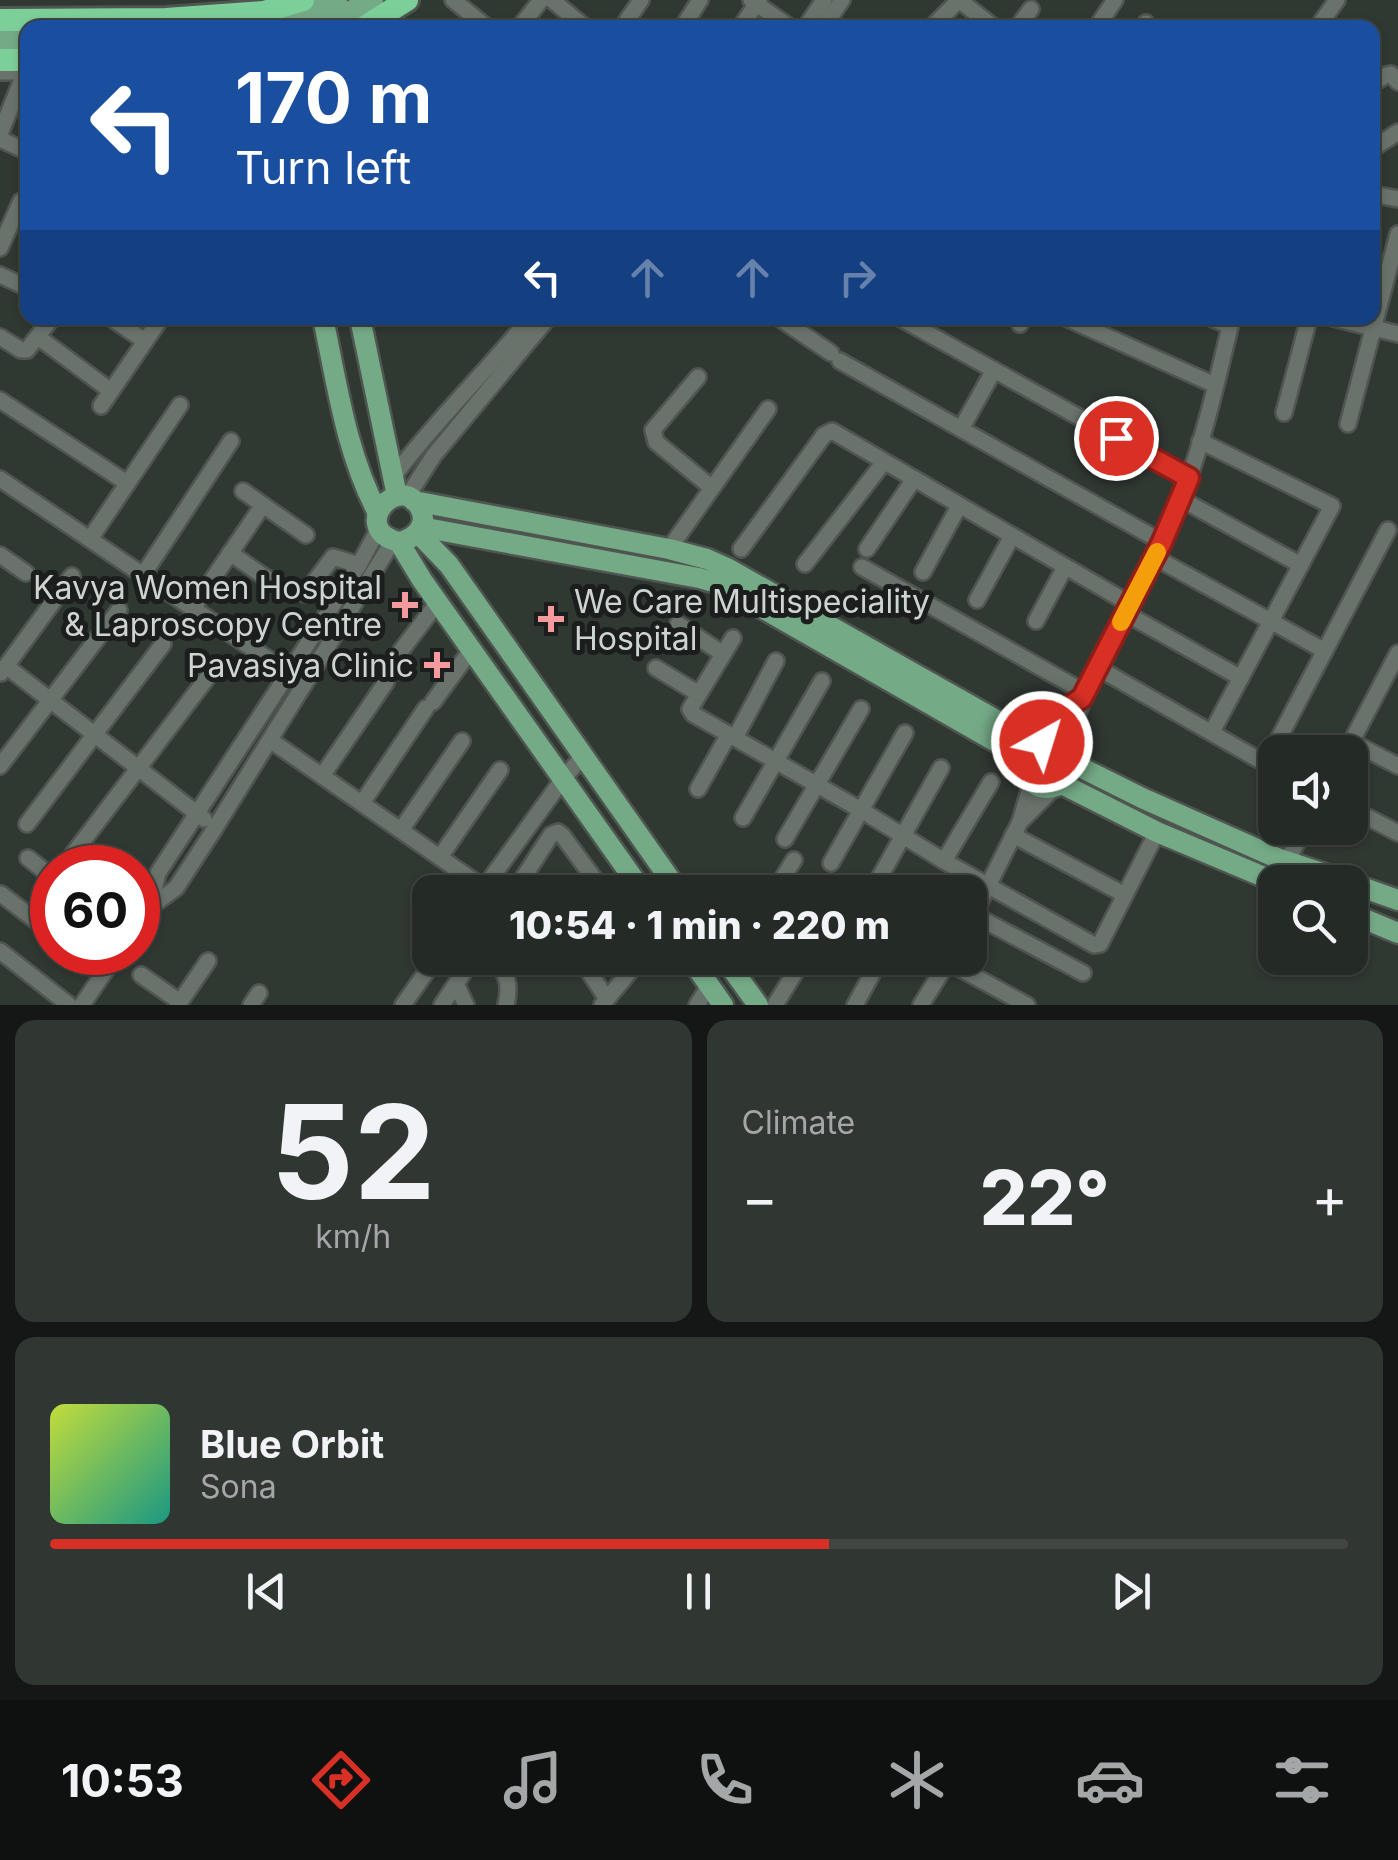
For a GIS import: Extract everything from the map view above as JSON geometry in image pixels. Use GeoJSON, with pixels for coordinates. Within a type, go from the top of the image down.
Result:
{"type":"FeatureCollection","features":[{"type":"Feature","properties":{"kind":"highway"},"geometry":{"type":"LineString","coordinates":[[368,20],[407,0]]}},
{"type":"Feature","properties":{"kind":"highway"},"geometry":{"type":"LineString","coordinates":[[0,20],[264,19],[300,13]]}},
{"type":"Feature","properties":{"kind":"main road"},"geometry":{"type":"LineString","coordinates":[[300,13],[337,0]]}},
{"type":"Feature","properties":{"kind":"main road"},"geometry":{"type":"LineString","coordinates":[[300,13],[368,20]]}},
{"type":"Feature","properties":{"kind":"main road"},"geometry":{"type":"LineString","coordinates":[[324,325],[349,442],[364,486],[398,531],[450,565],[667,875]]}},
{"type":"Feature","properties":{"kind":"main road"},"geometry":{"type":"LineString","coordinates":[[362,325],[403,493],[422,513],[398,531]]}},
{"type":"Feature","properties":{"kind":"main road"},"geometry":{"type":"LineString","coordinates":[[631,875],[438,602],[384,502],[403,493],[707,559],[1142,798],[1299,865]]}},
{"type":"Feature","properties":{"kind":"main road"},"geometry":{"type":"LineString","coordinates":[[398,531],[720,584],[1026,759]]}},
{"type":"Feature","properties":{"kind":"main road"},"geometry":{"type":"LineString","coordinates":[[1057,749],[1068,778],[1058,786],[1046,788],[1032,781],[1027,774],[1029,751],[1057,749]]}},
{"type":"Feature","properties":{"kind":"main road"},"geometry":{"type":"LineString","coordinates":[[1058,786],[1258,874]]}},
{"type":"Feature","properties":{"kind":"main road"},"geometry":{"type":"LineString","coordinates":[[1368,890],[1398,900]]}},
{"type":"Feature","properties":{"kind":"main road"},"geometry":{"type":"LineString","coordinates":[[1368,920],[1398,933]]}},
{"type":"Feature","properties":{"kind":"main road"},"geometry":{"type":"LineString","coordinates":[[702,975],[723,1005]]}},
{"type":"Feature","properties":{"kind":"main road"},"geometry":{"type":"LineString","coordinates":[[739,975],[758,1005]]}},
{"type":"Feature","properties":{"kind":"street"},"geometry":{"type":"LineString","coordinates":[[453,0],[478,20]]}},
{"type":"Feature","properties":{"kind":"street"},"geometry":{"type":"LineString","coordinates":[[552,0],[576,20]]}},
{"type":"Feature","properties":{"kind":"street"},"geometry":{"type":"LineString","coordinates":[[939,20],[959,0],[985,20]]}},
{"type":"Feature","properties":{"kind":"street"},"geometry":{"type":"LineString","coordinates":[[755,1],[780,20]]}},
{"type":"Feature","properties":{"kind":"street"},"geometry":{"type":"LineString","coordinates":[[1023,20],[1032,9]]}},
{"type":"Feature","properties":{"kind":"street"},"geometry":{"type":"LineString","coordinates":[[0,136],[20,88]]}},
{"type":"Feature","properties":{"kind":"street"},"geometry":{"type":"LineString","coordinates":[[0,248],[20,224]]}},
{"type":"Feature","properties":{"kind":"street"},"geometry":{"type":"LineString","coordinates":[[1380,302],[1398,234]]}},
{"type":"Feature","properties":{"kind":"street"},"geometry":{"type":"LineString","coordinates":[[0,337],[26,350],[47,325]]}},
{"type":"Feature","properties":{"kind":"street"},"geometry":{"type":"LineString","coordinates":[[122,325],[145,341]]}},
{"type":"Feature","properties":{"kind":"street"},"geometry":{"type":"LineString","coordinates":[[101,406],[156,325]]}},
{"type":"Feature","properties":{"kind":"street"},"geometry":{"type":"LineString","coordinates":[[403,493],[412,450],[524,325]]}},
{"type":"Feature","properties":{"kind":"street"},"geometry":{"type":"LineString","coordinates":[[403,493],[542,325]]}},
{"type":"Feature","properties":{"kind":"street"},"geometry":{"type":"LineString","coordinates":[[789,325],[1271,621],[1325,650]]}},
{"type":"Feature","properties":{"kind":"street"},"geometry":{"type":"LineString","coordinates":[[913,325],[1189,478]]}},
{"type":"Feature","properties":{"kind":"street"},"geometry":{"type":"LineString","coordinates":[[1082,325],[1215,385]]}},
{"type":"Feature","properties":{"kind":"street"},"geometry":{"type":"LineString","coordinates":[[1057,749],[1074,703],[1098,668],[1181,499],[1231,325]]}},
{"type":"Feature","properties":{"kind":"street"},"geometry":{"type":"LineString","coordinates":[[1284,412],[1307,325]]}},
{"type":"Feature","properties":{"kind":"street"},"geometry":{"type":"LineString","coordinates":[[1361,325],[1398,334]]}},
{"type":"Feature","properties":{"kind":"street"},"geometry":{"type":"LineString","coordinates":[[1348,424],[1374,325]]}},
{"type":"Feature","properties":{"kind":"street"},"geometry":{"type":"LineString","coordinates":[[38,336],[111,391]]}},
{"type":"Feature","properties":{"kind":"street"},"geometry":{"type":"LineString","coordinates":[[962,429],[994,370]]}},
{"type":"Feature","properties":{"kind":"street"},"geometry":{"type":"LineString","coordinates":[[698,378],[653,434],[656,442],[712,488]]}},
{"type":"Feature","properties":{"kind":"street"},"geometry":{"type":"LineString","coordinates":[[0,400],[127,483]]}},
{"type":"Feature","properties":{"kind":"street"},"geometry":{"type":"LineString","coordinates":[[90,539],[180,405]]}},
{"type":"Feature","properties":{"kind":"street"},"geometry":{"type":"LineString","coordinates":[[669,549],[768,409]]}},
{"type":"Feature","properties":{"kind":"street"},"geometry":{"type":"LineString","coordinates":[[741,548],[827,432],[832,432],[1065,567],[1241,678]]}},
{"type":"Feature","properties":{"kind":"street"},"geometry":{"type":"LineString","coordinates":[[143,574],[231,442]]}},
{"type":"Feature","properties":{"kind":"street"},"geometry":{"type":"LineString","coordinates":[[1200,442],[1330,504],[1332,509],[1212,732]]}},
{"type":"Feature","properties":{"kind":"street"},"geometry":{"type":"LineString","coordinates":[[805,564],[884,462]]}},
{"type":"Feature","properties":{"kind":"street"},"geometry":{"type":"LineString","coordinates":[[0,478],[289,673]]}},
{"type":"Feature","properties":{"kind":"street"},"geometry":{"type":"LineString","coordinates":[[867,549],[914,479]]}},
{"type":"Feature","properties":{"kind":"street"},"geometry":{"type":"LineString","coordinates":[[242,491],[306,534]]}},
{"type":"Feature","properties":{"kind":"street"},"geometry":{"type":"LineString","coordinates":[[1181,499],[1302,565]]}},
{"type":"Feature","properties":{"kind":"street"},"geometry":{"type":"LineString","coordinates":[[193,608],[263,505]]}},
{"type":"Feature","properties":{"kind":"street"},"geometry":{"type":"LineString","coordinates":[[923,572],[960,506]]}},
{"type":"Feature","properties":{"kind":"street"},"geometry":{"type":"LineString","coordinates":[[1285,735],[1388,530]]}},
{"type":"Feature","properties":{"kind":"street"},"geometry":{"type":"LineString","coordinates":[[160,870],[360,565],[398,531]]}},
{"type":"Feature","properties":{"kind":"street"},"geometry":{"type":"LineString","coordinates":[[160,900],[176,888],[216,828],[398,531]]}},
{"type":"Feature","properties":{"kind":"street"},"geometry":{"type":"LineString","coordinates":[[977,600],[1012,536]]}},
{"type":"Feature","properties":{"kind":"street"},"geometry":{"type":"LineString","coordinates":[[230,553],[275,584]]}},
{"type":"Feature","properties":{"kind":"street"},"geometry":{"type":"LineString","coordinates":[[0,555],[26,573]]}},
{"type":"Feature","properties":{"kind":"street"},"geometry":{"type":"LineString","coordinates":[[305,594],[333,557],[360,565]]}},
{"type":"Feature","properties":{"kind":"street"},"geometry":{"type":"LineString","coordinates":[[862,567],[1083,695]]}},
{"type":"Feature","properties":{"kind":"street"},"geometry":{"type":"LineString","coordinates":[[1036,621],[1065,567]]}},
{"type":"Feature","properties":{"kind":"street"},"geometry":{"type":"LineString","coordinates":[[72,576],[3,670],[50,700],[216,828]]}},
{"type":"Feature","properties":{"kind":"street"},"geometry":{"type":"LineString","coordinates":[[391,664],[438,602]]}},
{"type":"Feature","properties":{"kind":"street"},"geometry":{"type":"LineString","coordinates":[[0,766],[119,610]]}},
{"type":"Feature","properties":{"kind":"street"},"geometry":{"type":"LineString","coordinates":[[678,624],[723,654]]}},
{"type":"Feature","properties":{"kind":"street"},"geometry":{"type":"LineString","coordinates":[[733,638],[691,712],[944,862],[1097,946],[1157,832]]}},
{"type":"Feature","properties":{"kind":"street"},"geometry":{"type":"LineString","coordinates":[[27,824],[163,644]]}},
{"type":"Feature","properties":{"kind":"street"},"geometry":{"type":"LineString","coordinates":[[362,804],[472,650]]}},
{"type":"Feature","properties":{"kind":"street"},"geometry":{"type":"LineString","coordinates":[[1355,735],[1398,652]]}},
{"type":"Feature","properties":{"kind":"street"},"geometry":{"type":"LineString","coordinates":[[698,789],[776,661]]}},
{"type":"Feature","properties":{"kind":"street"},"geometry":{"type":"LineString","coordinates":[[656,668],[699,694]]}},
{"type":"Feature","properties":{"kind":"street"},"geometry":{"type":"LineString","coordinates":[[1098,668],[1258,759]]}},
{"type":"Feature","properties":{"kind":"street"},"geometry":{"type":"LineString","coordinates":[[80,845],[207,678]]}},
{"type":"Feature","properties":{"kind":"street"},"geometry":{"type":"LineString","coordinates":[[743,818],[822,681]]}},
{"type":"Feature","properties":{"kind":"street"},"geometry":{"type":"LineString","coordinates":[[322,776],[386,682]]}},
{"type":"Feature","properties":{"kind":"street"},"geometry":{"type":"LineString","coordinates":[[1380,688],[1398,698]]}},
{"type":"Feature","properties":{"kind":"street"},"geometry":{"type":"LineString","coordinates":[[786,839],[861,708]]}},
{"type":"Feature","properties":{"kind":"street"},"geometry":{"type":"LineString","coordinates":[[831,863],[905,733]]}},
{"type":"Feature","properties":{"kind":"street"},"geometry":{"type":"LineString","coordinates":[[270,740],[463,875]]}},
{"type":"Feature","properties":{"kind":"street"},"geometry":{"type":"LineString","coordinates":[[401,830],[462,741]]}},
{"type":"Feature","properties":{"kind":"street"},"geometry":{"type":"LineString","coordinates":[[1368,754],[1398,766]]}},
{"type":"Feature","properties":{"kind":"street"},"geometry":{"type":"LineString","coordinates":[[493,875],[583,756]]}},
{"type":"Feature","properties":{"kind":"street"},"geometry":{"type":"LineString","coordinates":[[881,875],[941,768]]}},
{"type":"Feature","properties":{"kind":"street"},"geometry":{"type":"LineString","coordinates":[[440,857],[500,770]]}},
{"type":"Feature","properties":{"kind":"street"},"geometry":{"type":"LineString","coordinates":[[987,890],[1016,829],[1032,781]]}},
{"type":"Feature","properties":{"kind":"street"},"geometry":{"type":"LineString","coordinates":[[944,862],[991,782]]}},
{"type":"Feature","properties":{"kind":"street"},"geometry":{"type":"LineString","coordinates":[[1016,829],[1058,786]]}},
{"type":"Feature","properties":{"kind":"street"},"geometry":{"type":"LineString","coordinates":[[1368,817],[1398,833]]}},
{"type":"Feature","properties":{"kind":"street"},"geometry":{"type":"LineString","coordinates":[[1016,829],[1125,895]]}},
{"type":"Feature","properties":{"kind":"street"},"geometry":{"type":"LineString","coordinates":[[526,873],[550,836],[558,832],[590,873]]}},
{"type":"Feature","properties":{"kind":"street"},"geometry":{"type":"LineString","coordinates":[[1288,861],[1297,845]]}},
{"type":"Feature","properties":{"kind":"street"},"geometry":{"type":"LineString","coordinates":[[785,875],[794,860]]}},
{"type":"Feature","properties":{"kind":"street"},"geometry":{"type":"LineString","coordinates":[[1,894],[30,917]]}},
{"type":"Feature","properties":{"kind":"street"},"geometry":{"type":"LineString","coordinates":[[987,926],[1083,974]]}},
{"type":"Feature","properties":{"kind":"street"},"geometry":{"type":"LineString","coordinates":[[0,951],[69,1005]]}},
{"type":"Feature","properties":{"kind":"street"},"geometry":{"type":"LineString","coordinates":[[140,975],[179,1004],[208,961]]}},
{"type":"Feature","properties":{"kind":"street"},"geometry":{"type":"LineString","coordinates":[[82,1005],[102,975]]}},
{"type":"Feature","properties":{"kind":"street"},"geometry":{"type":"LineString","coordinates":[[402,1005],[424,975]]}},
{"type":"Feature","properties":{"kind":"street"},"geometry":{"type":"LineString","coordinates":[[442,1005],[462,975]]}},
{"type":"Feature","properties":{"kind":"street"},"geometry":{"type":"LineString","coordinates":[[506,975],[506,1005]]}},
{"type":"Feature","properties":{"kind":"street"},"geometry":{"type":"LineString","coordinates":[[589,975],[604,1002],[627,975]]}},
{"type":"Feature","properties":{"kind":"street"},"geometry":{"type":"LineString","coordinates":[[775,1005],[794,975]]}},
{"type":"Feature","properties":{"kind":"street"},"geometry":{"type":"LineString","coordinates":[[854,1005],[871,975]]}},
{"type":"Feature","properties":{"kind":"street"},"geometry":{"type":"LineString","coordinates":[[922,1005],[940,975]]}},
{"type":"Feature","properties":{"kind":"street"},"geometry":{"type":"LineString","coordinates":[[975,975],[1027,1005]]}},
{"type":"Feature","properties":{"kind":"street"},"geometry":{"type":"LineString","coordinates":[[456,984],[466,1005]]}},
{"type":"Feature","properties":{"kind":"street"},"geometry":{"type":"LineString","coordinates":[[696,1005],[710,986]]}},
{"type":"Feature","properties":{"kind":"slow traffic"},"geometry":{"type":"LineString","coordinates":[[1121,622],[1157,552]]}},
{"type":"Feature","properties":{"kind":"place","name":"Kavya Women Hospital & Laproscopy Centre"},"geometry":{"type":"Point","coordinates":[405,605]}},
{"type":"Feature","properties":{"kind":"place","name":"We Care Multispeciality Hospital"},"geometry":{"type":"Point","coordinates":[551,619]}},
{"type":"Feature","properties":{"kind":"place","name":"Pavasiya Clinic"},"geometry":{"type":"Point","coordinates":[437,665]}},
{"type":"Feature","properties":{"kind":"route"},"geometry":{"type":"LineString","coordinates":[[1042,742],[1050,742],[1074,703],[1082,698],[1162,542],[1189,478],[1116,438]]}}]}
